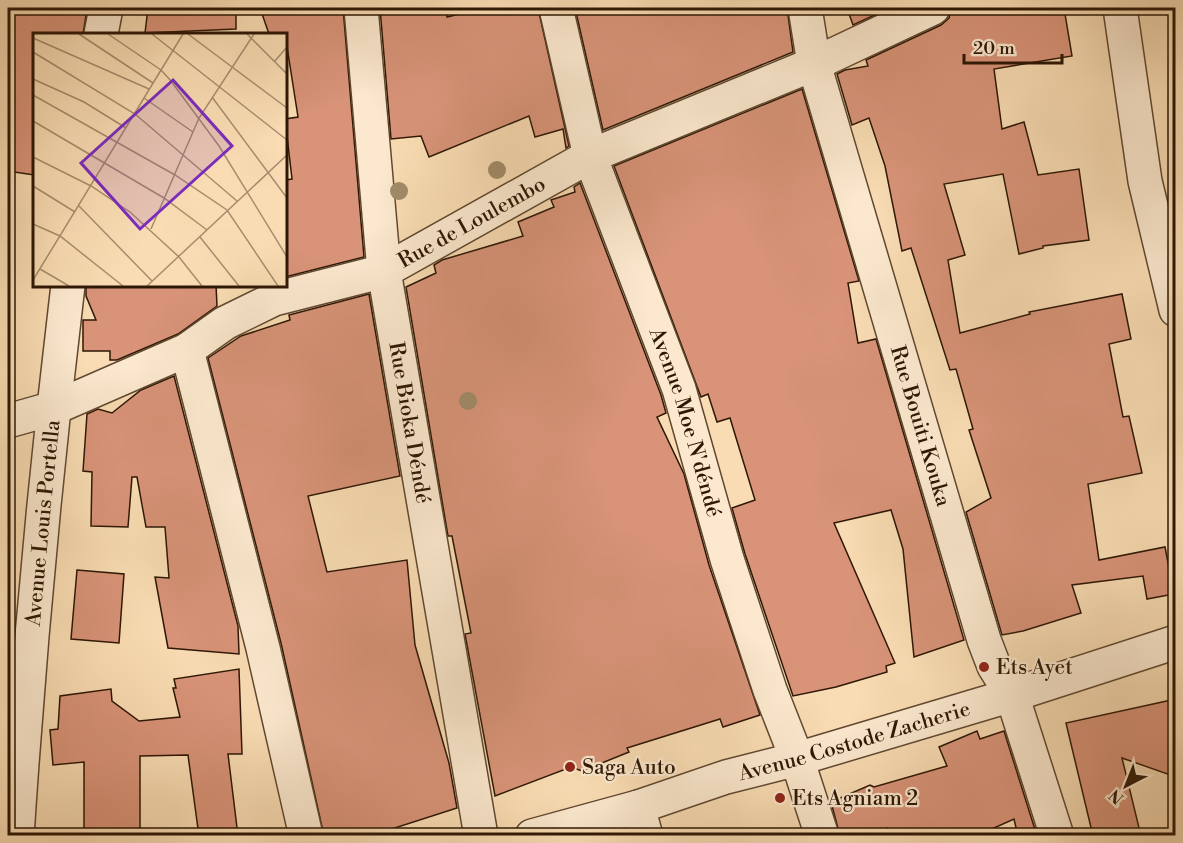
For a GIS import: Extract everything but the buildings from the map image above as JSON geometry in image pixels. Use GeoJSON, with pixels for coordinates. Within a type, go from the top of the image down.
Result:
{"type":"FeatureCollection","features":[{"type":"Feature","properties":{"kind":"street"},"geometry":{"type":"LineString","coordinates":[[101,33],[106,8]]}},
{"type":"Feature","properties":{"kind":"street","name":"Rue Bioka Déndé"},"geometry":{"type":"LineString","coordinates":[[361,8],[384,271],[481,836]]}},
{"type":"Feature","properties":{"kind":"street","name":"Avenue Moe N'déndé"},"geometry":{"type":"LineString","coordinates":[[556,8],[591,156],[679,389],[727,559],[770,690],[797,759],[822,836]]}},
{"type":"Feature","properties":{"kind":"street","name":"Rue Bouiti Kouka"},"geometry":{"type":"LineString","coordinates":[[805,8],[814,64],[984,640],[994,666],[1012,695],[1057,836]]}},
{"type":"Feature","properties":{"kind":"street","name":"Rue de Loulembo"},"geometry":{"type":"LineString","coordinates":[[8,421],[54,408],[187,350],[225,323],[274,299],[384,271],[591,156],[814,64],[933,8]]}},
{"type":"Feature","properties":{"kind":"street"},"geometry":{"type":"LineString","coordinates":[[1120,8],[1145,181],[1176,310]]}},
{"type":"Feature","properties":{"kind":"street","name":"Avenue Louis Portella"},"geometry":{"type":"LineString","coordinates":[[17,836],[54,408],[68,286]]}},
{"type":"Feature","properties":{"kind":"street"},"geometry":{"type":"LineString","coordinates":[[187,350],[263,648],[306,836]]}},
{"type":"Feature","properties":{"kind":"street","name":"Avenue Costode Zacherie"},"geometry":{"type":"LineString","coordinates":[[532,836],[642,821],[726,777],[797,759],[1012,695],[1176,642]]}},
{"type":"Feature","properties":{"kind":"place","name":"Ets Ayet"},"geometry":{"type":"Point","coordinates":[984,667]}},
{"type":"Feature","properties":{"kind":"place","name":"Saga Auto"},"geometry":{"type":"Point","coordinates":[570,767]}},
{"type":"Feature","properties":{"kind":"place","name":"Ets Agniam 2"},"geometry":{"type":"Point","coordinates":[780,798]}}]}
